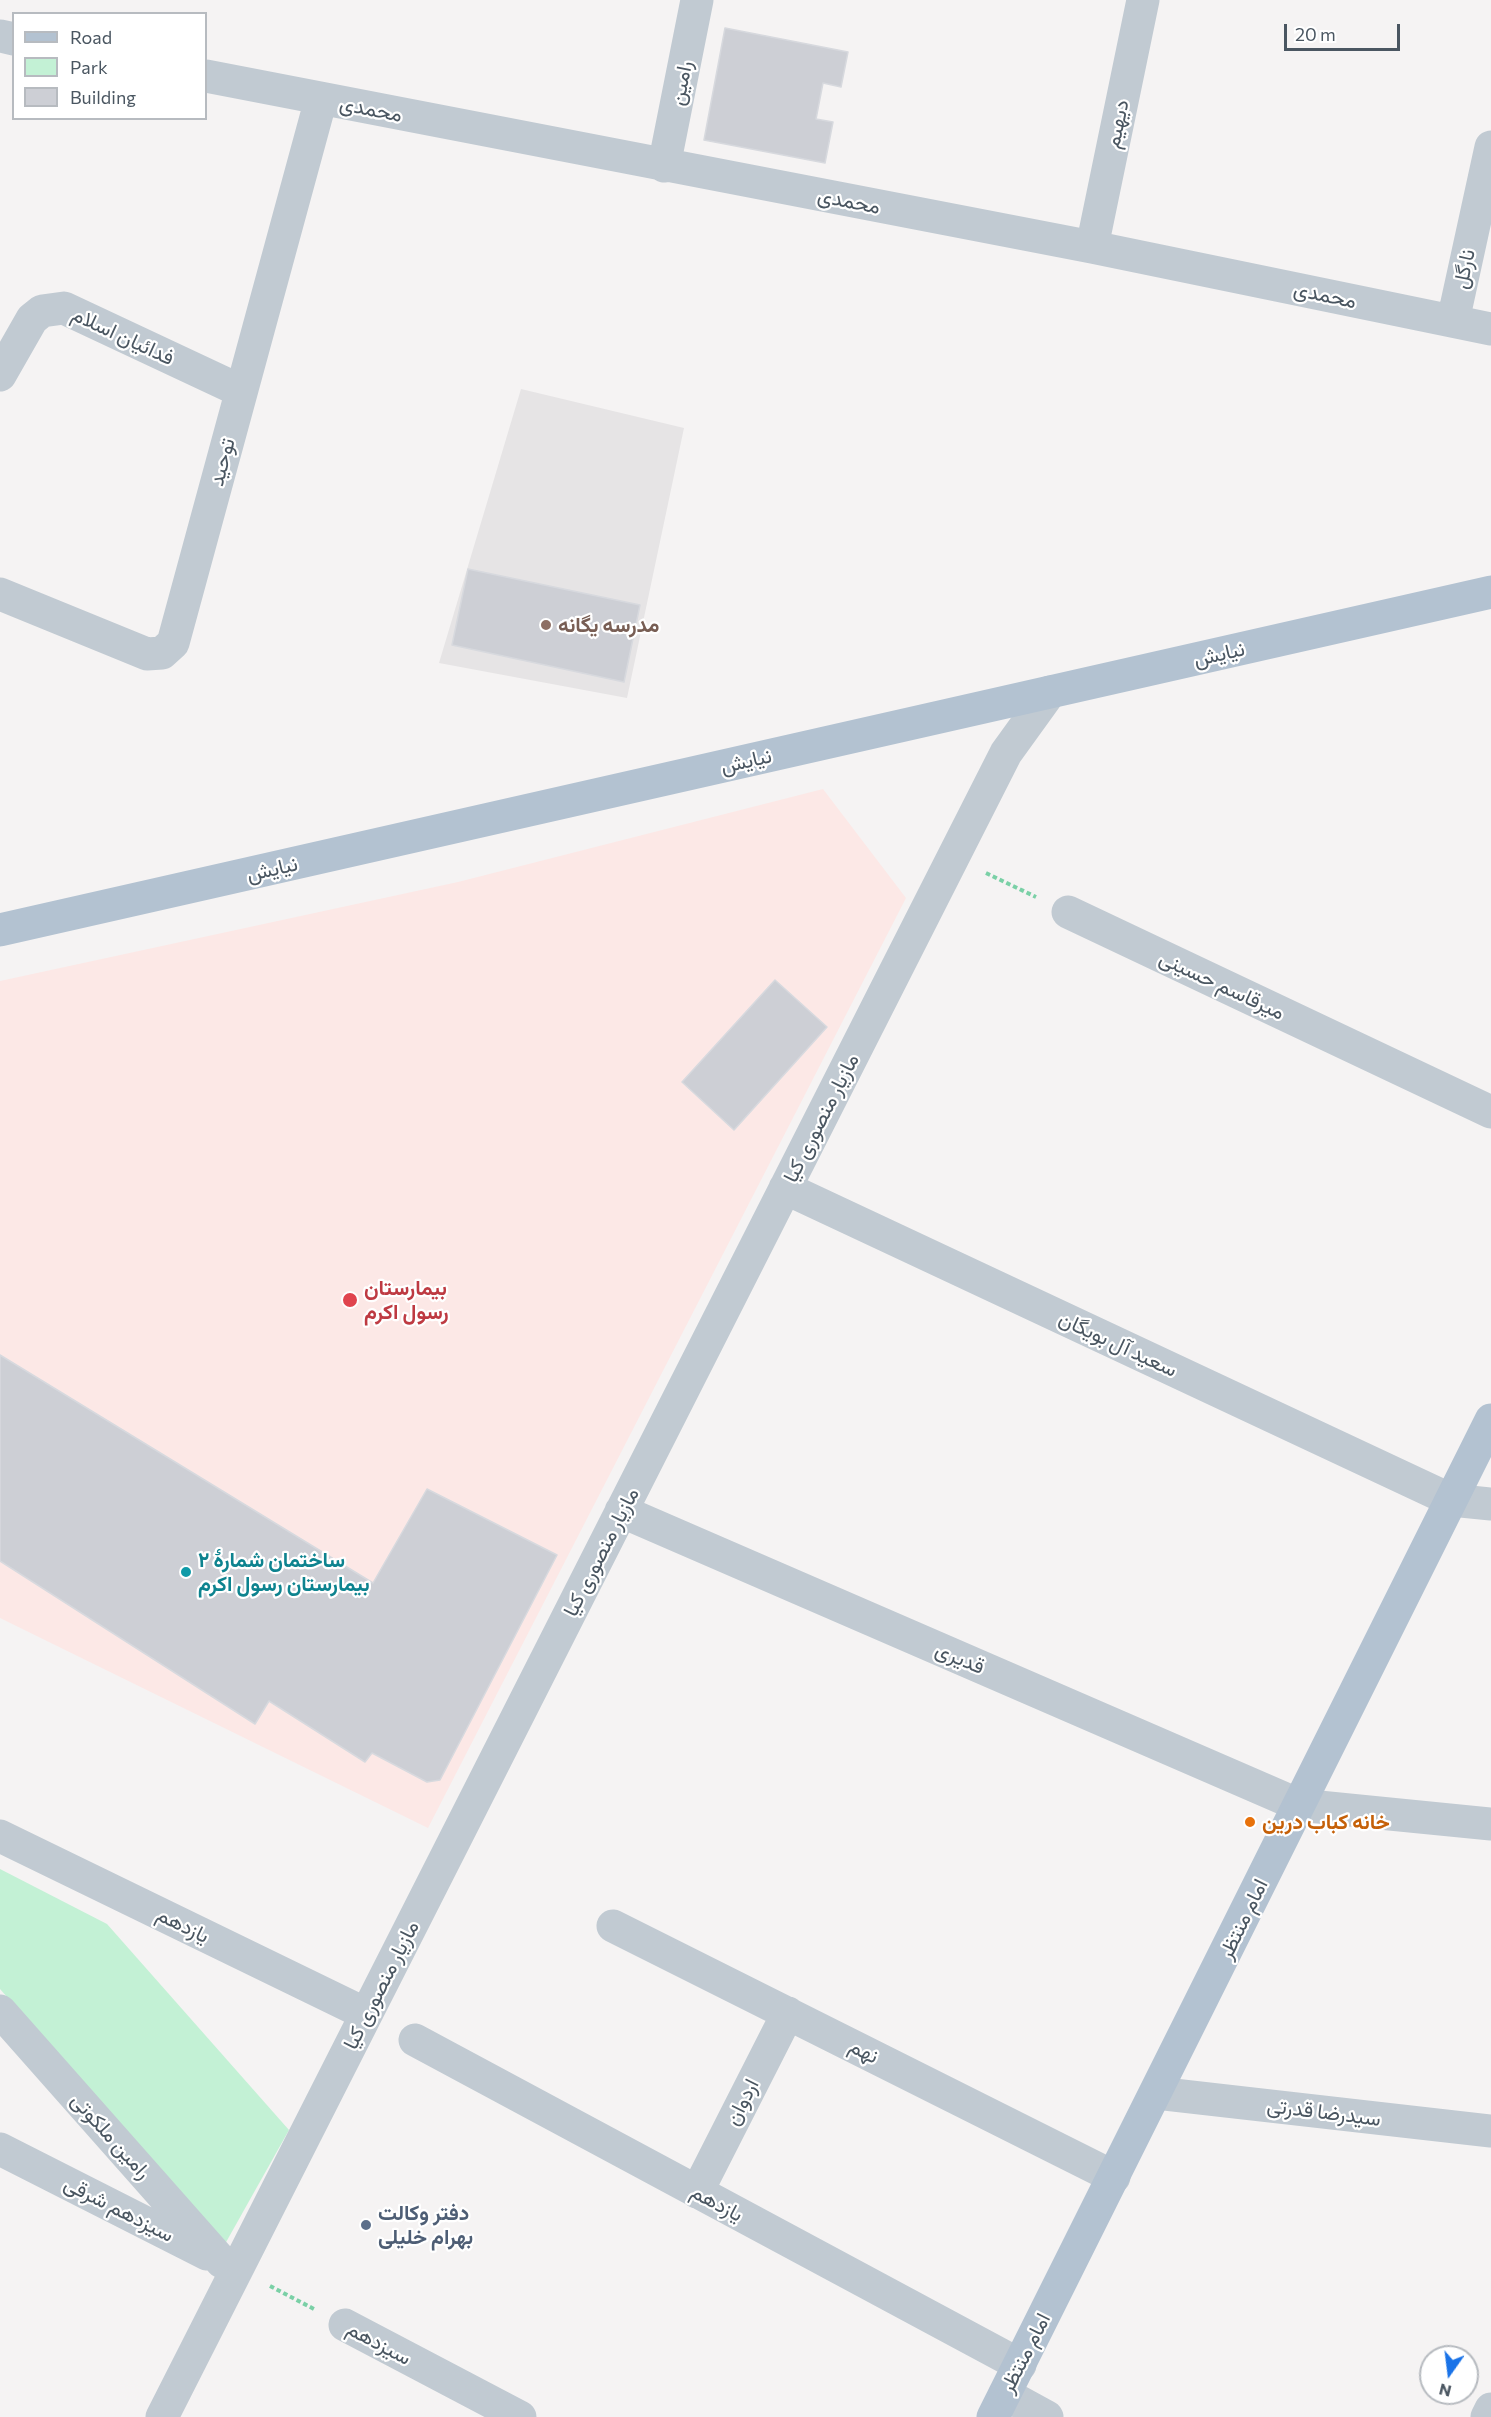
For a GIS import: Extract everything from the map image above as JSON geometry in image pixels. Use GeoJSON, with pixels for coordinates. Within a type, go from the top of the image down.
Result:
{"type":"FeatureCollection","features":[{"type":"Feature","properties":{"kind":"main road","name":"نیایش"},"geometry":{"type":"LineString","coordinates":[[0,930],[1491,592]]}},
{"type":"Feature","properties":{"kind":"main road","name":"امام منتظر"},"geometry":{"type":"LineString","coordinates":[[999,2406],[1491,1420]]}},
{"type":"Feature","properties":{"kind":"street","name":"رامین"},"geometry":{"type":"LineString","coordinates":[[664,166],[698,0]]}},
{"type":"Feature","properties":{"kind":"street","name":"دیهیم"},"geometry":{"type":"LineString","coordinates":[[1092,247],[1143,0]]}},
{"type":"Feature","properties":{"kind":"street","name":"محمدی"},"geometry":{"type":"LineString","coordinates":[[207,76],[1092,247],[1491,329]]}},
{"type":"Feature","properties":{"kind":"street","name":"توحید"},"geometry":{"type":"LineString","coordinates":[[0,594],[147,654],[162,653],[173,644],[179,629],[321,99]]}},
{"type":"Feature","properties":{"kind":"street","name":"نارگل"},"geometry":{"type":"LineString","coordinates":[[1453,321],[1491,147]]}},
{"type":"Feature","properties":{"kind":"street","name":"فدائیان اسلام"},"geometry":{"type":"LineString","coordinates":[[0,375],[32,319],[42,311],[64,308],[241,392]]}},
{"type":"Feature","properties":{"kind":"street","name":"مازیار منصوری کیا"},"geometry":{"type":"LineString","coordinates":[[162,2417],[230,2266],[366,2014],[1006,753],[1050,692]]}},
{"type":"Feature","properties":{"kind":"street","name":"میرقاسم حسینی"},"geometry":{"type":"LineString","coordinates":[[1068,912],[1491,1112]]}},
{"type":"Feature","properties":{"kind":"street","name":"سعید آل بویگان"},"geometry":{"type":"LineString","coordinates":[[785,1188],[1451,1500],[1491,1504]]}},
{"type":"Feature","properties":{"kind":"street","name":"قدیری"},"geometry":{"type":"LineString","coordinates":[[621,1511],[1299,1805],[1491,1824]]}},
{"type":"Feature","properties":{"kind":"street","name":"یازدهم"},"geometry":{"type":"LineString","coordinates":[[0,1836],[366,2014]]}},
{"type":"Feature","properties":{"kind":"street","name":"نهم"},"geometry":{"type":"LineString","coordinates":[[613,1926],[1114,2177]]}},
{"type":"Feature","properties":{"kind":"street","name":"رامین ملکوتی"},"geometry":{"type":"LineString","coordinates":[[0,2011],[230,2266]]}},
{"type":"Feature","properties":{"kind":"street","name":"اردوان"},"geometry":{"type":"LineString","coordinates":[[698,2192],[788,2013]]}},
{"type":"Feature","properties":{"kind":"street","name":"یازدهم"},"geometry":{"type":"LineString","coordinates":[[415,2040],[1020,2365]]}},
{"type":"Feature","properties":{"kind":"street","name":"سیدرضا قدرتی"},"geometry":{"type":"LineString","coordinates":[[1156,2093],[1491,2131]]}},
{"type":"Feature","properties":{"kind":"street","name":"سیزدهم شرقی"},"geometry":{"type":"LineString","coordinates":[[0,2149],[230,2266]]}},
{"type":"Feature","properties":{"kind":"street","name":"سیزدهم"},"geometry":{"type":"LineString","coordinates":[[345,2325],[520,2417]]}},
{"type":"Feature","properties":{"kind":"street"},"geometry":{"type":"LineString","coordinates":[[999,2406],[1047,2417]]}},
{"type":"Feature","properties":{"kind":"street"},"geometry":{"type":"LineString","coordinates":[[1487,2417],[1491,2409]]}},
{"type":"Feature","properties":{"kind":"path"},"geometry":{"type":"LineString","coordinates":[[953,857],[1068,912]]}},
{"type":"Feature","properties":{"kind":"path","name":"سیزدهم"},"geometry":{"type":"LineString","coordinates":[[230,2266],[345,2325]]}},
{"type":"Feature","properties":{"kind":"shaded area"},"geometry":{"type":"Polygon","coordinates":[[[521,389],[684,428],[627,698],[439,663],[521,389]]]}},
{"type":"Feature","properties":{"kind":"shaded area","name":"بیمارستان رسول اکرم"},"geometry":{"type":"Polygon","coordinates":[[[823,789],[906,898],[428,1828],[0,1618],[0,981],[458,882],[823,789]]]}},
{"type":"Feature","properties":{"kind":"green space"},"geometry":{"type":"Polygon","coordinates":[[[0,1869],[107,1924],[289,2130],[225,2244],[0,1989],[0,1869]]]}},
{"type":"Feature","properties":{"kind":"building"},"geometry":{"type":"Polygon","coordinates":[[[725,28],[848,52],[841,87],[823,83],[816,119],[833,122],[825,163],[704,140],[725,28]]]}},
{"type":"Feature","properties":{"kind":"building","name":"مدرسه یگانه"},"geometry":{"type":"Polygon","coordinates":[[[468,569],[640,605],[624,682],[452,645],[468,569]]]}},
{"type":"Feature","properties":{"kind":"building"},"geometry":{"type":"Polygon","coordinates":[[[775,980],[827,1027],[734,1130],[682,1082],[775,980]]]}},
{"type":"Feature","properties":{"kind":"building","name":"ساختمان شمارهٔ ۲ بیمارستان رسول اکرم"},"geometry":{"type":"Polygon","coordinates":[[[0,1355],[373,1583],[427,1489],[557,1555],[440,1780],[427,1782],[372,1753],[365,1762],[269,1701],[255,1724],[0,1561],[0,1355]]]}},
{"type":"Feature","properties":{"kind":"place","name":"مدرسه یگانه"},"geometry":{"type":"Point","coordinates":[546,625]}},
{"type":"Feature","properties":{"kind":"place","name":"بیمارستان رسول اکرم"},"geometry":{"type":"Point","coordinates":[350,1300]}},
{"type":"Feature","properties":{"kind":"place","name":"ساختمان شمارهٔ ۲ بیمارستان رسول اکرم"},"geometry":{"type":"Point","coordinates":[186,1572]}},
{"type":"Feature","properties":{"kind":"place","name":"خانه کباب درین"},"geometry":{"type":"Point","coordinates":[1250,1822]}},
{"type":"Feature","properties":{"kind":"place","name":"دفتر وکالت بهرام خلیلی"},"geometry":{"type":"Point","coordinates":[366,2225]}}]}
